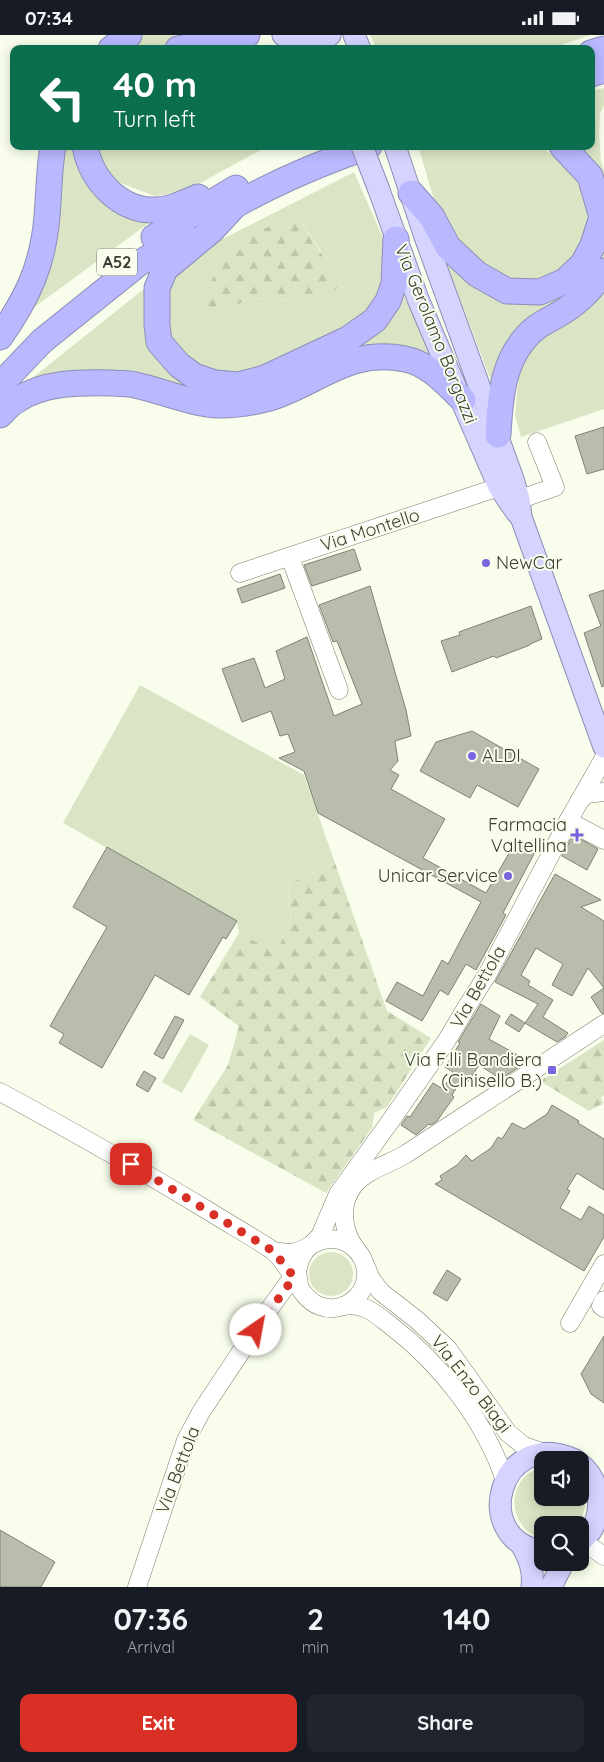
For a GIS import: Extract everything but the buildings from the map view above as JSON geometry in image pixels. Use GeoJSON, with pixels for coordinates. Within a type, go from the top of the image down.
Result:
{"type":"FeatureCollection","features":[{"type":"Feature","properties":{"kind":"highway"},"geometry":{"type":"LineString","coordinates":[[116,45],[129,35]]}},
{"type":"Feature","properties":{"kind":"highway"},"geometry":{"type":"LineString","coordinates":[[197,45],[246,35]]}},
{"type":"Feature","properties":{"kind":"highway"},"geometry":{"type":"LineString","coordinates":[[0,337],[23,302],[34,280],[43,249],[53,150]]}},
{"type":"Feature","properties":{"kind":"highway"},"geometry":{"type":"LineString","coordinates":[[87,150],[90,165],[98,180],[111,193],[124,202],[140,208],[156,210],[178,206],[228,184],[247,182]]}},
{"type":"Feature","properties":{"kind":"highway","name":"A52"},"geometry":{"type":"LineString","coordinates":[[0,360],[64,304],[114,264],[211,201],[313,150]]}},
{"type":"Feature","properties":{"kind":"highway","name":"A52"},"geometry":{"type":"LineString","coordinates":[[0,385],[42,341],[138,264],[235,205],[291,177],[359,150]]}},
{"type":"Feature","properties":{"kind":"highway"},"geometry":{"type":"LineString","coordinates":[[409,187],[432,217],[448,247],[477,274],[507,291],[540,292],[565,281],[583,263],[593,245],[602,217],[590,177],[566,150]]}},
{"type":"Feature","properties":{"kind":"highway"},"geometry":{"type":"LineString","coordinates":[[235,205],[212,230],[164,269],[157,289],[159,342],[179,365],[194,376],[215,383],[238,385],[265,378],[348,339],[375,320],[388,301],[394,284],[396,239]]}},
{"type":"Feature","properties":{"kind":"highway"},"geometry":{"type":"LineString","coordinates":[[498,435],[502,388],[510,361],[517,349],[537,328],[578,301],[604,271]]}},
{"type":"Feature","properties":{"kind":"highway"},"geometry":{"type":"LineString","coordinates":[[0,415],[16,400],[46,387],[90,382],[133,384],[187,400],[220,405],[248,403],[274,397],[338,366],[359,359],[379,356],[406,359],[428,369],[462,400]]}},
{"type":"Feature","properties":{"kind":"main road"},"geometry":{"type":"LineString","coordinates":[[283,35],[293,41],[307,45]]}},
{"type":"Feature","properties":{"kind":"main road"},"geometry":{"type":"LineString","coordinates":[[313,45],[330,35]]}},
{"type":"Feature","properties":{"kind":"main road","name":"Via Gerolamo Borgazzi"},"geometry":{"type":"LineString","coordinates":[[364,150],[418,299],[462,400],[512,502],[604,747]]}},
{"type":"Feature","properties":{"kind":"main road","name":"Via Gerolamo Borgazzi"},"geometry":{"type":"LineString","coordinates":[[396,150],[424,234],[498,435],[512,502]]}},
{"type":"Feature","properties":{"kind":"main road"},"geometry":{"type":"LineString","coordinates":[[532,1587],[530,1561],[521,1544],[511,1534],[500,1508],[505,1479],[515,1467],[534,1456]]}},
{"type":"Feature","properties":{"kind":"main road"},"geometry":{"type":"LineString","coordinates":[[589,1469],[596,1483],[599,1499],[599,1515],[589,1533]]}},
{"type":"Feature","properties":{"kind":"main road"},"geometry":{"type":"LineString","coordinates":[[521,1544],[534,1550]]}},
{"type":"Feature","properties":{"kind":"main road"},"geometry":{"type":"LineString","coordinates":[[551,1587],[559,1571]]}},
{"type":"Feature","properties":{"kind":"street","name":"Via Montello"},"geometry":{"type":"LineString","coordinates":[[240,573],[290,557],[512,502],[555,487],[537,442]]}},
{"type":"Feature","properties":{"kind":"street"},"geometry":{"type":"LineString","coordinates":[[290,557],[339,691]]}},
{"type":"Feature","properties":{"kind":"street","name":"Via Bettola"},"geometry":{"type":"LineString","coordinates":[[311,1246],[322,1232],[341,1187],[389,1123],[447,1040],[486,975],[579,801],[604,747]]}},
{"type":"Feature","properties":{"kind":"street"},"geometry":{"type":"LineString","coordinates":[[579,801],[587,794],[604,792]]}},
{"type":"Feature","properties":{"kind":"street"},"geometry":{"type":"LineString","coordinates":[[568,821],[604,840]]}},
{"type":"Feature","properties":{"kind":"street","name":"Via Enzo Biagi"},"geometry":{"type":"LineString","coordinates":[[539,1451],[524,1445],[508,1433],[448,1349],[417,1320],[381,1292],[371,1279],[346,1230],[344,1207],[349,1192],[358,1180],[402,1156],[604,1024]]}},
{"type":"Feature","properties":{"kind":"street"},"geometry":{"type":"LineString","coordinates":[[0,1092],[145,1172],[273,1251],[324,1308],[343,1306],[354,1300],[362,1291],[366,1280],[360,1257],[347,1243],[334,1239],[320,1241],[292,1253],[273,1251]]}},
{"type":"Feature","properties":{"kind":"street"},"geometry":{"type":"LineString","coordinates":[[300,1283],[301,1258],[311,1246]]}},
{"type":"Feature","properties":{"kind":"street"},"geometry":{"type":"LineString","coordinates":[[570,1323],[599,1283],[604,1264]]}},
{"type":"Feature","properties":{"kind":"street","name":"Via Bettola"},"geometry":{"type":"LineString","coordinates":[[268,1311],[281,1301],[299,1296],[300,1283]]}},
{"type":"Feature","properties":{"kind":"street","name":"Via Bettola"},"geometry":{"type":"LineString","coordinates":[[137,1587],[186,1441],[201,1412],[268,1311],[300,1283]]}},
{"type":"Feature","properties":{"kind":"street"},"geometry":{"type":"LineString","coordinates":[[604,1300],[600,1306],[604,1308]]}},
{"type":"Feature","properties":{"kind":"street","name":"Via Enzo Biagi"},"geometry":{"type":"LineString","coordinates":[[343,1306],[357,1305],[374,1313],[412,1343],[436,1367],[458,1393],[492,1447],[505,1479]]}},
{"type":"Feature","properties":{"kind":"street"},"geometry":{"type":"LineString","coordinates":[[599,1515],[598,1537],[604,1546]]}},
{"type":"Feature","properties":{"kind":"street"},"geometry":{"type":"LineString","coordinates":[[589,1546],[604,1556]]}},
{"type":"Feature","properties":{"kind":"green space"},"geometry":{"type":"Polygon","coordinates":[[[140,35],[205,35],[169,45],[126,45],[140,35]]]}},
{"type":"Feature","properties":{"kind":"green space"},"geometry":{"type":"Polygon","coordinates":[[[370,35],[591,35],[561,45],[375,45],[370,35]]]}},
{"type":"Feature","properties":{"kind":"green space"},"geometry":{"type":"Polygon","coordinates":[[[604,88],[604,105],[600,114],[599,135],[604,171],[604,197],[574,150],[595,150],[595,90],[604,88]]]}},
{"type":"Feature","properties":{"kind":"green space"},"geometry":{"type":"Polygon","coordinates":[[[61,150],[82,150],[157,217],[24,315],[61,150]]]}},
{"type":"Feature","properties":{"kind":"green space"},"geometry":{"type":"Polygon","coordinates":[[[98,150],[261,150],[186,191],[155,196],[118,182],[102,165],[98,150]]]}},
{"type":"Feature","properties":{"kind":"green space"},"geometry":{"type":"Polygon","coordinates":[[[419,150],[545,150],[574,177],[588,202],[589,220],[579,252],[569,265],[533,285],[512,284],[471,258],[437,210],[419,150]]]}},
{"type":"Feature","properties":{"kind":"green space"},"geometry":{"type":"Polygon","coordinates":[[[354,172],[387,247],[387,269],[374,308],[360,320],[254,373],[218,375],[190,363],[172,343],[165,318],[165,288],[197,252],[354,172]],[[299,219],[206,296],[200,309],[211,320],[225,310],[252,298],[291,300],[332,266],[299,219]]]}},
{"type":"Feature","properties":{"kind":"green space"},"geometry":{"type":"Polygon","coordinates":[[[299,219],[321,253],[332,266],[341,286],[319,299],[252,298],[225,310],[211,320],[200,309],[212,279],[225,259],[248,235],[276,224],[299,219]]]}},
{"type":"Feature","properties":{"kind":"green space"},"geometry":{"type":"Polygon","coordinates":[[[604,238],[604,256],[601,262],[493,386],[443,255],[470,280],[496,300],[519,303],[604,238]]]}},
{"type":"Feature","properties":{"kind":"green space"},"geometry":{"type":"Polygon","coordinates":[[[150,284],[144,315],[151,344],[170,370],[256,387],[402,291],[436,364],[403,352],[256,396],[21,387],[150,284]]]}},
{"type":"Feature","properties":{"kind":"green space"},"geometry":{"type":"Polygon","coordinates":[[[604,284],[604,409],[521,437],[515,415],[518,381],[517,364],[527,348],[604,284]]]}},
{"type":"Feature","properties":{"kind":"green space"},"geometry":{"type":"Polygon","coordinates":[[[140,685],[304,775],[335,863],[288,884],[291,922],[276,952],[239,933],[237,921],[63,823],[140,685]]]}},
{"type":"Feature","properties":{"kind":"green space"},"geometry":{"type":"Polygon","coordinates":[[[335,863],[387,1011],[431,1038],[387,1107],[374,1113],[372,1128],[326,1193],[193,1120],[228,1065],[239,1026],[200,997],[239,933],[276,952],[291,922],[288,884],[335,863]]]}},
{"type":"Feature","properties":{"kind":"green space"},"geometry":{"type":"Polygon","coordinates":[[[190,1034],[209,1045],[182,1093],[162,1082],[190,1034]]]}},
{"type":"Feature","properties":{"kind":"green space"},"geometry":{"type":"Polygon","coordinates":[[[604,1040],[604,1095],[601,1098],[604,1103],[589,1111],[540,1081],[604,1040]]]}},
{"type":"Feature","properties":{"kind":"green space"},"geometry":{"type":"Polygon","coordinates":[[[327,1252],[335,1252],[347,1258],[353,1274],[347,1290],[335,1296],[327,1296],[315,1290],[309,1278],[309,1270],[315,1258],[327,1252]]]}},
{"type":"Feature","properties":{"kind":"green space"},"geometry":{"type":"Polygon","coordinates":[[[534,1471],[534,1506],[585,1506],[582,1516],[534,1516],[534,1535],[530,1533],[522,1525],[516,1514],[515,1503],[516,1491],[521,1481],[534,1471]]]}},
{"type":"Feature","properties":{"kind":"place","name":"NewCar"},"geometry":{"type":"Point","coordinates":[486,563]}},
{"type":"Feature","properties":{"kind":"place","name":"ALDI"},"geometry":{"type":"Point","coordinates":[472,756]}},
{"type":"Feature","properties":{"kind":"place","name":"Farmacia Valtellina"},"geometry":{"type":"Point","coordinates":[577,835]}},
{"type":"Feature","properties":{"kind":"place","name":"Unicar Service"},"geometry":{"type":"Point","coordinates":[508,876]}},
{"type":"Feature","properties":{"kind":"place","name":"Via F.lli Bandiera (Cinisello B.)"},"geometry":{"type":"Point","coordinates":[552,1070]}},
{"type":"Feature","properties":{"kind":"route"},"geometry":{"type":"LineString","coordinates":[[131,1164],[273,1251],[290,1271],[294,1277],[256,1330]]}}]}
